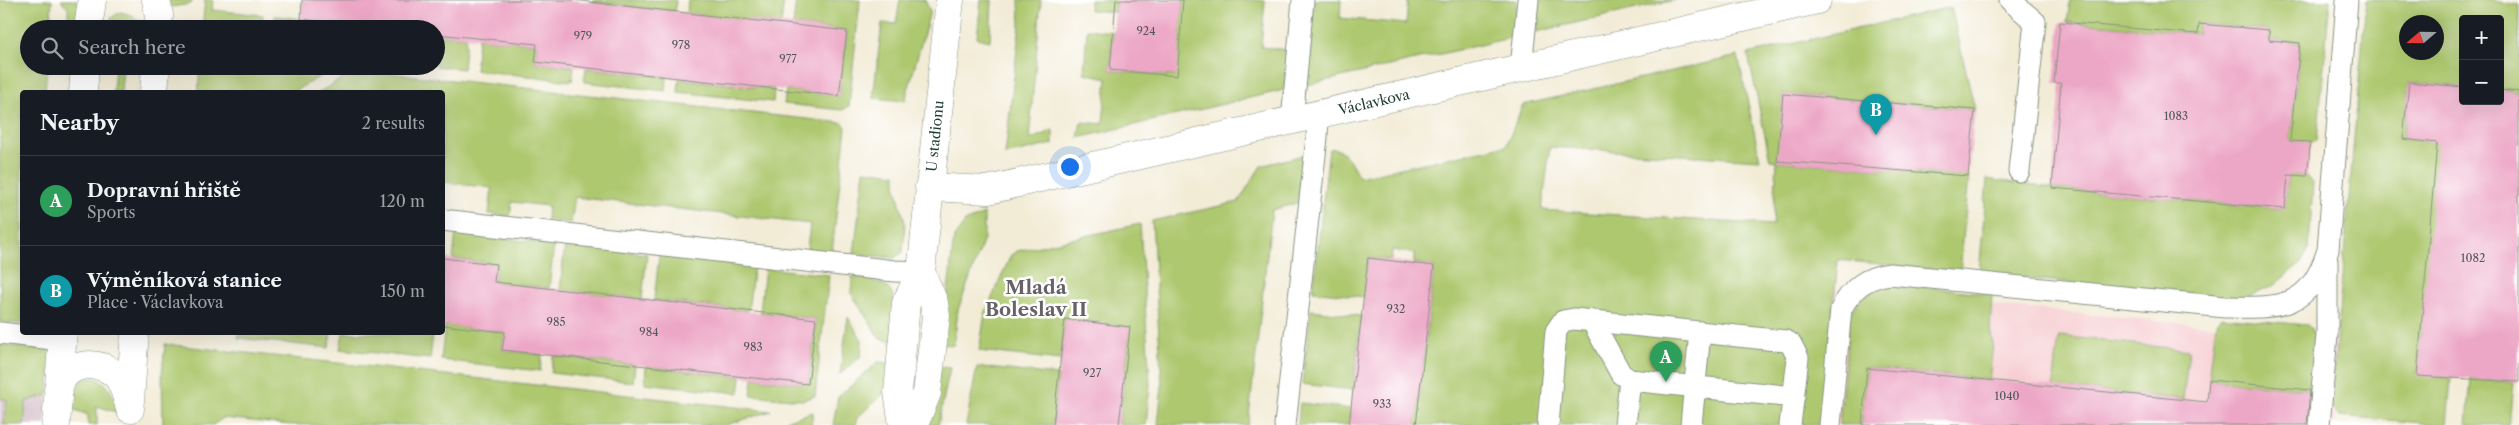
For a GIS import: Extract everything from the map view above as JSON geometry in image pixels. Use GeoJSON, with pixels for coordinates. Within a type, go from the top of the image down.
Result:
{"type":"FeatureCollection","features":[{"type":"Feature","properties":{"kind":"street"},"geometry":{"type":"LineString","coordinates":[[89,20],[92,0]]}},
{"type":"Feature","properties":{"kind":"street"},"geometry":{"type":"LineString","coordinates":[[156,0],[159,20]]}},
{"type":"Feature","properties":{"kind":"street","name":"U stadionu"},"geometry":{"type":"LineString","coordinates":[[921,272],[950,0]]}},
{"type":"Feature","properties":{"kind":"street","name":"Václavkova"},"geometry":{"type":"LineString","coordinates":[[929,186],[988,190],[1521,68],[1753,8],[1817,0]]}},
{"type":"Feature","properties":{"kind":"street"},"geometry":{"type":"LineString","coordinates":[[83,90],[84,75]]}},
{"type":"Feature","properties":{"kind":"street"},"geometry":{"type":"LineString","coordinates":[[154,90],[155,75]]}},
{"type":"Feature","properties":{"kind":"street"},"geometry":{"type":"LineString","coordinates":[[903,425],[898,392],[906,303],[921,272]]}},
{"type":"Feature","properties":{"kind":"street"},"geometry":{"type":"LineString","coordinates":[[914,425],[927,393],[936,316],[934,303],[921,272]]}},
{"type":"Feature","properties":{"kind":"street"},"geometry":{"type":"LineString","coordinates":[[130,417],[135,335]]}},
{"type":"Feature","properties":{"kind":"street"},"geometry":{"type":"LineString","coordinates":[[56,425],[58,336]]}},
{"type":"Feature","properties":{"kind":"street"},"geometry":{"type":"LineString","coordinates":[[58,390],[63,378],[69,372],[84,366],[98,366],[108,369],[120,381],[130,417]]}},
{"type":"Feature","properties":{"kind":"lane"},"geometry":{"type":"LineString","coordinates":[[1292,120],[1303,0]]}},
{"type":"Feature","properties":{"kind":"lane"},"geometry":{"type":"LineString","coordinates":[[1521,68],[1528,0]]}},
{"type":"Feature","properties":{"kind":"lane"},"geometry":{"type":"LineString","coordinates":[[2010,0],[2035,22],[2019,172]]}},
{"type":"Feature","properties":{"kind":"lane"},"geometry":{"type":"LineString","coordinates":[[2319,425],[2327,335],[2328,250],[2347,0]]}},
{"type":"Feature","properties":{"kind":"lane"},"geometry":{"type":"LineString","coordinates":[[1285,425],[1318,114]]}},
{"type":"Feature","properties":{"kind":"lane"},"geometry":{"type":"LineString","coordinates":[[445,220],[921,272]]}},
{"type":"Feature","properties":{"kind":"lane"},"geometry":{"type":"LineString","coordinates":[[1830,425],[1841,310],[1849,294],[1874,276],[1890,274],[2225,307],[2270,308],[2288,303],[2306,291],[2320,274],[2328,250]]}},
{"type":"Feature","properties":{"kind":"lane"},"geometry":{"type":"LineString","coordinates":[[1548,425],[1556,331],[1568,319],[1786,341],[1791,344],[1798,358],[1790,425]]}},
{"type":"Feature","properties":{"kind":"lane"},"geometry":{"type":"LineString","coordinates":[[1592,321],[1621,374],[1630,380],[1794,397]]}},
{"type":"Feature","properties":{"kind":"lane"},"geometry":{"type":"LineString","coordinates":[[1690,425],[1700,332]]}},
{"type":"Feature","properties":{"kind":"lane"},"geometry":{"type":"LineString","coordinates":[[0,334],[20,335]]}},
{"type":"Feature","properties":{"kind":"lane"},"geometry":{"type":"LineString","coordinates":[[29,335],[58,336]]}},
{"type":"Feature","properties":{"kind":"lane"},"geometry":{"type":"LineString","coordinates":[[1625,425],[1630,380]]}},
{"type":"Feature","properties":{"kind":"shaded area"},"geometry":{"type":"Polygon","coordinates":[[[1827,290],[2342,338],[2334,425],[1811,425],[1827,290]]]}},
{"type":"Feature","properties":{"kind":"shaded area"},"geometry":{"type":"Polygon","coordinates":[[[0,345],[52,350],[45,425],[0,425],[0,345]]]}},
{"type":"Feature","properties":{"kind":"green space"},"geometry":{"type":"Polygon","coordinates":[[[0,0],[52,0],[51,20],[20,20],[20,75],[46,75],[45,90],[20,90],[20,324],[0,322],[0,0]]]}},
{"type":"Feature","properties":{"kind":"green space"},"geometry":{"type":"Polygon","coordinates":[[[61,0],[77,0],[80,7],[78,20],[68,20],[68,8],[61,0]]]}},
{"type":"Feature","properties":{"kind":"green space"},"geometry":{"type":"Polygon","coordinates":[[[169,0],[192,0],[191,4],[171,7],[169,0]]]}},
{"type":"Feature","properties":{"kind":"green space"},"geometry":{"type":"Polygon","coordinates":[[[205,0],[213,0],[212,10],[263,15],[262,20],[203,20],[205,0]]]}},
{"type":"Feature","properties":{"kind":"green space"},"geometry":{"type":"Polygon","coordinates":[[[593,0],[676,0],[675,11],[593,2],[593,0]]]}},
{"type":"Feature","properties":{"kind":"green space"},"geometry":{"type":"Polygon","coordinates":[[[688,0],[784,0],[781,24],[687,13],[688,0]]]}},
{"type":"Feature","properties":{"kind":"green space"},"geometry":{"type":"Polygon","coordinates":[[[796,0],[860,0],[849,106],[843,110],[784,104],[786,90],[839,96],[847,31],[793,25],[796,0]]]}},
{"type":"Feature","properties":{"kind":"green space"},"geometry":{"type":"Polygon","coordinates":[[[900,0],[925,0],[930,12],[905,101],[873,98],[882,23],[896,24],[900,0]]]}},
{"type":"Feature","properties":{"kind":"green space"},"geometry":{"type":"Polygon","coordinates":[[[981,0],[992,0],[990,41],[977,38],[981,0]]]}},
{"type":"Feature","properties":{"kind":"green space"},"geometry":{"type":"Polygon","coordinates":[[[1019,0],[1041,0],[1029,140],[1053,130],[1053,144],[1005,155],[1020,24],[1019,0]]]}},
{"type":"Feature","properties":{"kind":"green space"},"geometry":{"type":"Polygon","coordinates":[[[1090,0],[1116,0],[1115,12],[1089,10],[1090,0]]]}},
{"type":"Feature","properties":{"kind":"green space"},"geometry":{"type":"Polygon","coordinates":[[[1183,0],[1265,0],[1261,47],[1288,50],[1284,90],[1078,138],[1081,122],[1103,124],[1107,78],[1084,73],[1087,29],[1113,32],[1110,70],[1176,76],[1183,0]]]}},
{"type":"Feature","properties":{"kind":"green space"},"geometry":{"type":"Polygon","coordinates":[[[1314,0],[1341,0],[1340,18],[1406,24],[1408,0],[1517,0],[1514,37],[1307,85],[1314,0]]]}},
{"type":"Feature","properties":{"kind":"green space"},"geometry":{"type":"Polygon","coordinates":[[[1539,0],[1675,0],[1536,32],[1539,0]]]}},
{"type":"Feature","properties":{"kind":"green space"},"geometry":{"type":"Polygon","coordinates":[[[2070,0],[2330,0],[2317,140],[2312,143],[2290,141],[2300,43],[2269,40],[2269,30],[2199,24],[2198,34],[2067,22],[2070,0]]]}},
{"type":"Feature","properties":{"kind":"green space"},"geometry":{"type":"Polygon","coordinates":[[[2366,0],[2488,0],[2519,5],[2519,92],[2504,90],[2504,15],[2459,15],[2459,87],[2409,82],[2403,139],[2440,143],[2417,375],[2451,378],[2447,425],[2339,416],[2331,405],[2366,0]]]}},
{"type":"Feature","properties":{"kind":"green space"},"geometry":{"type":"Polygon","coordinates":[[[1951,7],[1975,110],[1783,94],[1778,161],[1969,176],[1960,272],[1838,260],[1821,425],[1416,425],[1434,266],[1414,263],[1414,253],[1392,250],[1391,260],[1368,258],[1364,297],[1313,291],[1329,149],[1339,150],[1344,153],[1359,177],[1506,146],[1523,105],[1738,56],[1760,160],[1550,147],[1542,210],[1773,225],[1777,161],[1770,160],[1748,54],[1951,7]]]}},
{"type":"Feature","properties":{"kind":"green space"},"geometry":{"type":"Polygon","coordinates":[[[120,12],[140,20],[110,20],[120,12]]]}},
{"type":"Feature","properties":{"kind":"green space"},"geometry":{"type":"Polygon","coordinates":[[[275,16],[311,20],[274,20],[275,16]]]}},
{"type":"Feature","properties":{"kind":"green space"},"geometry":{"type":"Polygon","coordinates":[[[445,35],[466,37],[463,69],[445,67],[445,35]]]}},
{"type":"Feature","properties":{"kind":"green space"},"geometry":{"type":"Polygon","coordinates":[[[478,38],[537,44],[535,62],[574,67],[572,81],[475,70],[478,38]]]}},
{"type":"Feature","properties":{"kind":"green space"},"geometry":{"type":"Polygon","coordinates":[[[586,68],[667,77],[666,91],[584,82],[586,68]]]}},
{"type":"Feature","properties":{"kind":"green space"},"geometry":{"type":"Polygon","coordinates":[[[114,75],[122,75],[121,90],[113,90],[114,75]]]}},
{"type":"Feature","properties":{"kind":"green space"},"geometry":{"type":"Polygon","coordinates":[[[199,75],[322,75],[296,90],[198,90],[199,75]]]}},
{"type":"Feature","properties":{"kind":"green space"},"geometry":{"type":"Polygon","coordinates":[[[349,75],[406,75],[843,123],[846,127],[832,252],[807,249],[810,224],[575,197],[571,223],[547,220],[548,206],[512,202],[510,216],[489,214],[492,188],[445,182],[445,90],[322,90],[349,75]]]}},
{"type":"Feature","properties":{"kind":"green space"},"geometry":{"type":"Polygon","coordinates":[[[679,79],[774,89],[773,102],[678,92],[679,79]]]}},
{"type":"Feature","properties":{"kind":"green space"},"geometry":{"type":"Polygon","coordinates":[[[1303,155],[1297,203],[1272,210],[1248,425],[1158,425],[1162,386],[1152,221],[1238,202],[1261,166],[1303,155]]]}},
{"type":"Feature","properties":{"kind":"green space"},"geometry":{"type":"Polygon","coordinates":[[[864,170],[896,174],[896,188],[905,223],[903,252],[894,258],[854,254],[864,170]]]}},
{"type":"Feature","properties":{"kind":"green space"},"geometry":{"type":"Polygon","coordinates":[[[2288,175],[2307,176],[2313,182],[2309,248],[2302,262],[2273,286],[2241,299],[1979,274],[1987,179],[2052,188],[2285,209],[2288,175]]]}},
{"type":"Feature","properties":{"kind":"green space"},"geometry":{"type":"Polygon","coordinates":[[[984,214],[984,239],[958,310],[954,345],[942,344],[954,237],[965,222],[984,214]]]}},
{"type":"Feature","properties":{"kind":"green space"},"geometry":{"type":"Polygon","coordinates":[[[1140,224],[1150,384],[1146,425],[1119,425],[1130,327],[1065,319],[1060,360],[979,351],[985,313],[1011,255],[1017,251],[1140,224]]]}},
{"type":"Feature","properties":{"kind":"green space"},"geometry":{"type":"Polygon","coordinates":[[[456,233],[554,244],[549,288],[494,282],[496,264],[453,259],[456,233]]]}},
{"type":"Feature","properties":{"kind":"green space"},"geometry":{"type":"Polygon","coordinates":[[[565,245],[647,254],[642,299],[560,290],[565,245]]]}},
{"type":"Feature","properties":{"kind":"green space"},"geometry":{"type":"Polygon","coordinates":[[[659,256],[754,266],[748,311],[654,300],[659,256]]]}},
{"type":"Feature","properties":{"kind":"green space"},"geometry":{"type":"Polygon","coordinates":[[[765,268],[829,275],[815,396],[802,400],[751,395],[753,378],[808,384],[816,319],[760,312],[765,268]]]}},
{"type":"Feature","properties":{"kind":"green space"},"geometry":{"type":"Polygon","coordinates":[[[852,277],[880,283],[888,288],[895,303],[894,341],[880,339],[851,293],[852,277]]]}},
{"type":"Feature","properties":{"kind":"green space"},"geometry":{"type":"Polygon","coordinates":[[[1892,283],[1992,294],[1990,330],[1993,344],[1989,380],[1867,368],[1862,425],[1839,425],[1850,314],[1867,293],[1892,283]]]}},
{"type":"Feature","properties":{"kind":"green space"},"geometry":{"type":"Polygon","coordinates":[[[1311,310],[1361,316],[1353,390],[1302,384],[1311,310]]]}},
{"type":"Feature","properties":{"kind":"green space"},"geometry":{"type":"Polygon","coordinates":[[[848,317],[862,340],[861,356],[840,374],[848,317]]]}},
{"type":"Feature","properties":{"kind":"green space"},"geometry":{"type":"Polygon","coordinates":[[[2221,317],[2307,325],[2312,330],[2316,345],[2313,390],[2209,380],[2216,323],[2221,317]]]}},
{"type":"Feature","properties":{"kind":"green space"},"geometry":{"type":"Polygon","coordinates":[[[445,325],[505,332],[502,350],[542,355],[540,371],[441,360],[445,325]]]}},
{"type":"Feature","properties":{"kind":"green space"},"geometry":{"type":"Polygon","coordinates":[[[238,335],[331,335],[329,348],[238,338],[238,335]]]}},
{"type":"Feature","properties":{"kind":"green space"},"geometry":{"type":"Polygon","coordinates":[[[343,335],[433,335],[430,359],[340,349],[343,335]]]}},
{"type":"Feature","properties":{"kind":"green space"},"geometry":{"type":"Polygon","coordinates":[[[2059,336],[2189,350],[2183,399],[2053,387],[2059,336]]]}},
{"type":"Feature","properties":{"kind":"green space"},"geometry":{"type":"Polygon","coordinates":[[[165,344],[771,411],[726,425],[290,425],[223,418],[213,425],[163,425],[162,373],[165,344]]]}},
{"type":"Feature","properties":{"kind":"green space"},"geometry":{"type":"Polygon","coordinates":[[[0,345],[52,350],[48,395],[26,401],[24,425],[4,425],[7,400],[0,398],[0,345]]]}},
{"type":"Feature","properties":{"kind":"green space"},"geometry":{"type":"Polygon","coordinates":[[[553,356],[635,365],[633,382],[551,373],[553,356]]]}},
{"type":"Feature","properties":{"kind":"green space"},"geometry":{"type":"Polygon","coordinates":[[[878,362],[892,363],[887,390],[857,418],[856,425],[833,425],[838,397],[878,362]]]}},
{"type":"Feature","properties":{"kind":"green space"},"geometry":{"type":"Polygon","coordinates":[[[646,366],[741,377],[739,393],[645,383],[646,366]]]}},
{"type":"Feature","properties":{"kind":"green space"},"geometry":{"type":"Polygon","coordinates":[[[940,367],[950,368],[938,425],[929,425],[940,367]]]}},
{"type":"Feature","properties":{"kind":"green space"},"geometry":{"type":"Polygon","coordinates":[[[977,367],[1058,375],[1053,425],[966,425],[977,367]]]}},
{"type":"Feature","properties":{"kind":"green space"},"geometry":{"type":"Polygon","coordinates":[[[94,378],[105,383],[108,387],[119,413],[97,406],[97,425],[88,425],[88,415],[67,407],[74,386],[82,380],[94,378]]]}},
{"type":"Feature","properties":{"kind":"green space"},"geometry":{"type":"Polygon","coordinates":[[[2471,379],[2513,382],[2509,425],[2467,425],[2471,379]]]}},
{"type":"Feature","properties":{"kind":"green space"},"geometry":{"type":"Polygon","coordinates":[[[1300,403],[1351,409],[1349,425],[1298,425],[1300,403]]]}},
{"type":"Feature","properties":{"kind":"green space"},"geometry":{"type":"Polygon","coordinates":[[[813,412],[811,425],[772,425],[813,412]]]}},
{"type":"Feature","properties":{"kind":"building"},"geometry":{"type":"Polygon","coordinates":[[[302,0],[572,0],[847,31],[839,96],[535,62],[537,44],[445,35],[445,20],[301,19],[302,0]]]}},
{"type":"Feature","properties":{"kind":"building"},"geometry":{"type":"Polygon","coordinates":[[[1116,0],[1183,0],[1177,76],[1110,70],[1116,0]]]}},
{"type":"Feature","properties":{"kind":"building"},"geometry":{"type":"Polygon","coordinates":[[[2060,22],[2198,34],[2199,24],[2269,30],[2269,40],[2300,43],[2290,141],[2310,142],[2309,159],[2307,176],[2288,175],[2285,209],[2052,188],[2061,83],[2054,83],[2060,22]]]}},
{"type":"Feature","properties":{"kind":"building"},"geometry":{"type":"Polygon","coordinates":[[[2409,82],[2459,87],[2459,105],[2504,105],[2504,90],[2519,92],[2519,382],[2417,376],[2437,143],[2403,139],[2409,82]]]}},
{"type":"Feature","properties":{"kind":"building"},"geometry":{"type":"Polygon","coordinates":[[[1783,94],[1975,110],[1968,176],[1777,161],[1783,94]]]}},
{"type":"Feature","properties":{"kind":"building"},"geometry":{"type":"Polygon","coordinates":[[[445,258],[496,264],[494,282],[816,319],[808,384],[502,350],[505,332],[445,325],[445,258]]]}},
{"type":"Feature","properties":{"kind":"building"},"geometry":{"type":"Polygon","coordinates":[[[1368,258],[1434,266],[1416,425],[1349,425],[1368,258]]]}},
{"type":"Feature","properties":{"kind":"building"},"geometry":{"type":"Polygon","coordinates":[[[1065,319],[1130,327],[1119,425],[1053,425],[1065,319]]]}},
{"type":"Feature","properties":{"kind":"building"},"geometry":{"type":"Polygon","coordinates":[[[1867,368],[2207,402],[2209,380],[2310,390],[2307,425],[1862,425],[1867,368]]]}},
{"type":"Feature","properties":{"kind":"place","name":"Výměníková stanice"},"geometry":{"type":"Point","coordinates":[1876,135]}},
{"type":"Feature","properties":{"kind":"place","name":"Dopravní hřiště"},"geometry":{"type":"Point","coordinates":[1666,382]}},
{"type":"Feature","properties":{"kind":"district","name":"Mladá Boleslav II"},"geometry":{"type":"Point","coordinates":[1036,298]}}]}
